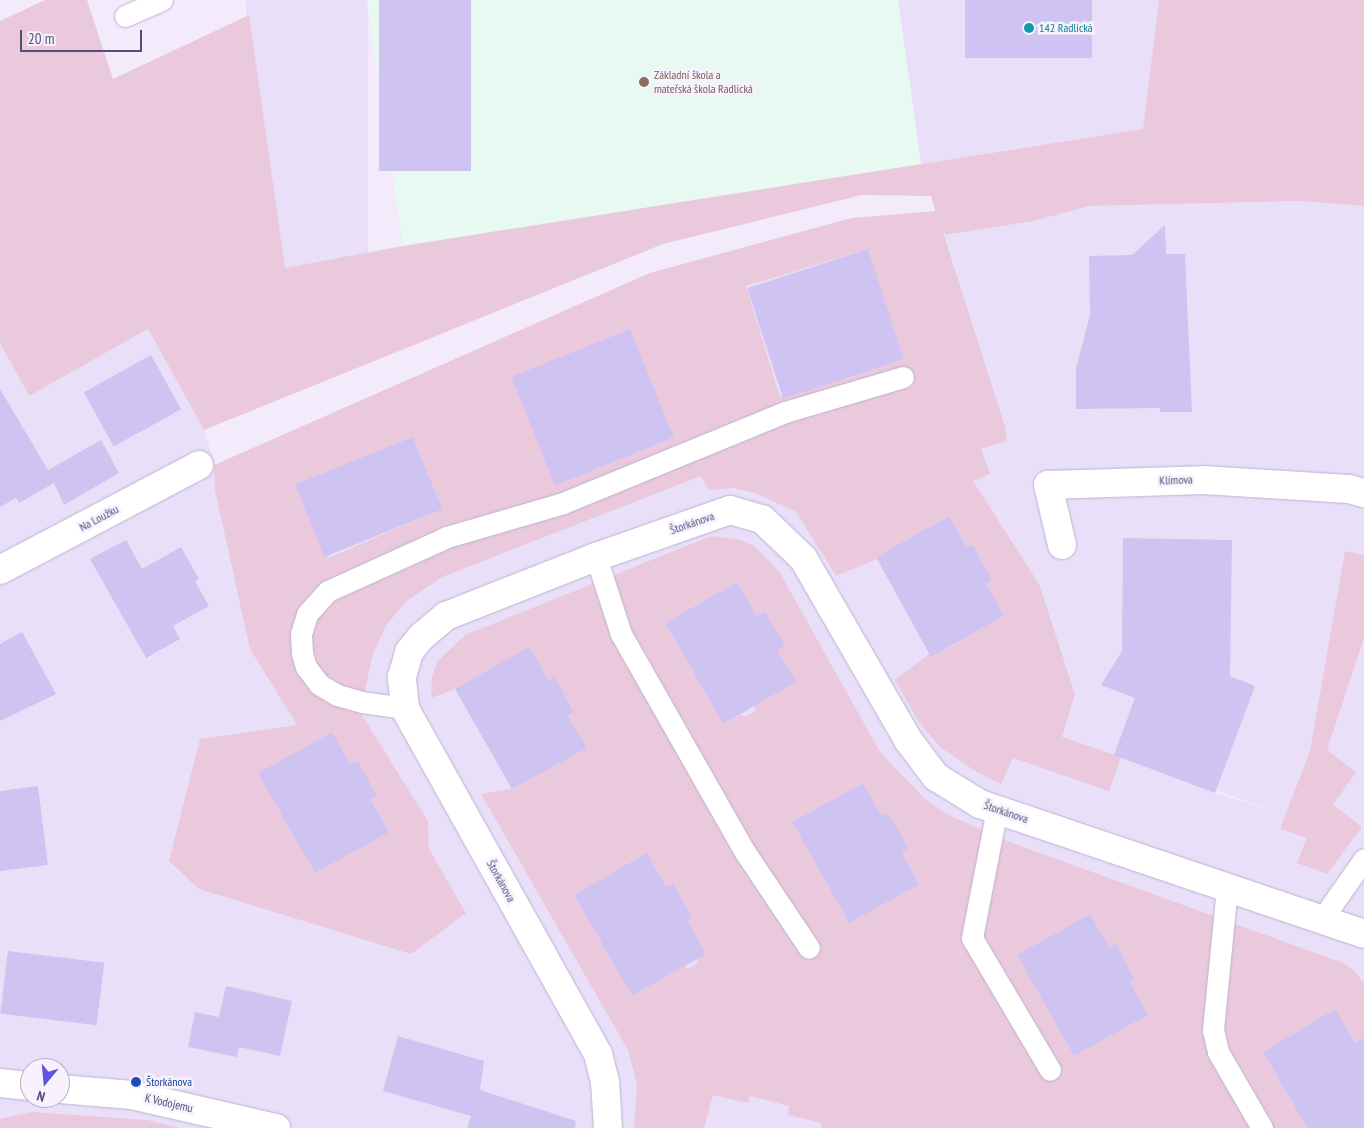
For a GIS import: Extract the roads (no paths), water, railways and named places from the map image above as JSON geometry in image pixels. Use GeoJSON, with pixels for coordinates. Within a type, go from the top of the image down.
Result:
{"type":"FeatureCollection","features":[{"type":"Feature","properties":{"kind":"street","name":"Na Loužku"},"geometry":{"type":"LineString","coordinates":[[0,570],[199,465]]}},
{"type":"Feature","properties":{"kind":"street","name":"Klímova"},"geometry":{"type":"LineString","coordinates":[[1062,545],[1048,485],[1203,480],[1349,489],[1364,493]]}},
{"type":"Feature","properties":{"kind":"street","name":"Štorkánova"},"geometry":{"type":"LineString","coordinates":[[608,1128],[605,1082],[598,1054],[405,708],[402,677],[409,652],[421,637],[446,616],[596,557],[730,510],[762,519],[803,558],[908,740],[936,777],[980,804],[1364,934]]}},
{"type":"Feature","properties":{"kind":"street"},"geometry":{"type":"LineString","coordinates":[[0,1083],[20,1085]]}},
{"type":"Feature","properties":{"kind":"street","name":"K Vodojemu"},"geometry":{"type":"LineString","coordinates":[[70,1089],[132,1095],[276,1128]]}},
{"type":"Feature","properties":{"kind":"lane"},"geometry":{"type":"LineString","coordinates":[[125,16],[162,0]]}},
{"type":"Feature","properties":{"kind":"lane"},"geometry":{"type":"LineString","coordinates":[[405,708],[362,702],[337,695],[319,684],[306,667],[302,652],[303,627],[316,601],[328,591],[447,537],[563,503],[785,412],[903,377]]}},
{"type":"Feature","properties":{"kind":"lane"},"geometry":{"type":"LineString","coordinates":[[596,557],[622,634],[746,852],[809,948]]}},
{"type":"Feature","properties":{"kind":"lane"},"geometry":{"type":"LineString","coordinates":[[997,809],[972,938],[1050,1070]]}},
{"type":"Feature","properties":{"kind":"lane"},"geometry":{"type":"LineString","coordinates":[[1322,919],[1364,859]]}},
{"type":"Feature","properties":{"kind":"lane"},"geometry":{"type":"LineString","coordinates":[[1228,887],[1213,1030],[1218,1052],[1262,1128]]}},
{"type":"Feature","properties":{"kind":"place","name":"142 Radlická"},"geometry":{"type":"Point","coordinates":[1029,28]}},
{"type":"Feature","properties":{"kind":"place","name":"Základní škola a mateřská škola Radlická"},"geometry":{"type":"Point","coordinates":[644,82]}},
{"type":"Feature","properties":{"kind":"place","name":"Štorkánova"},"geometry":{"type":"Point","coordinates":[136,1082]}}]}
